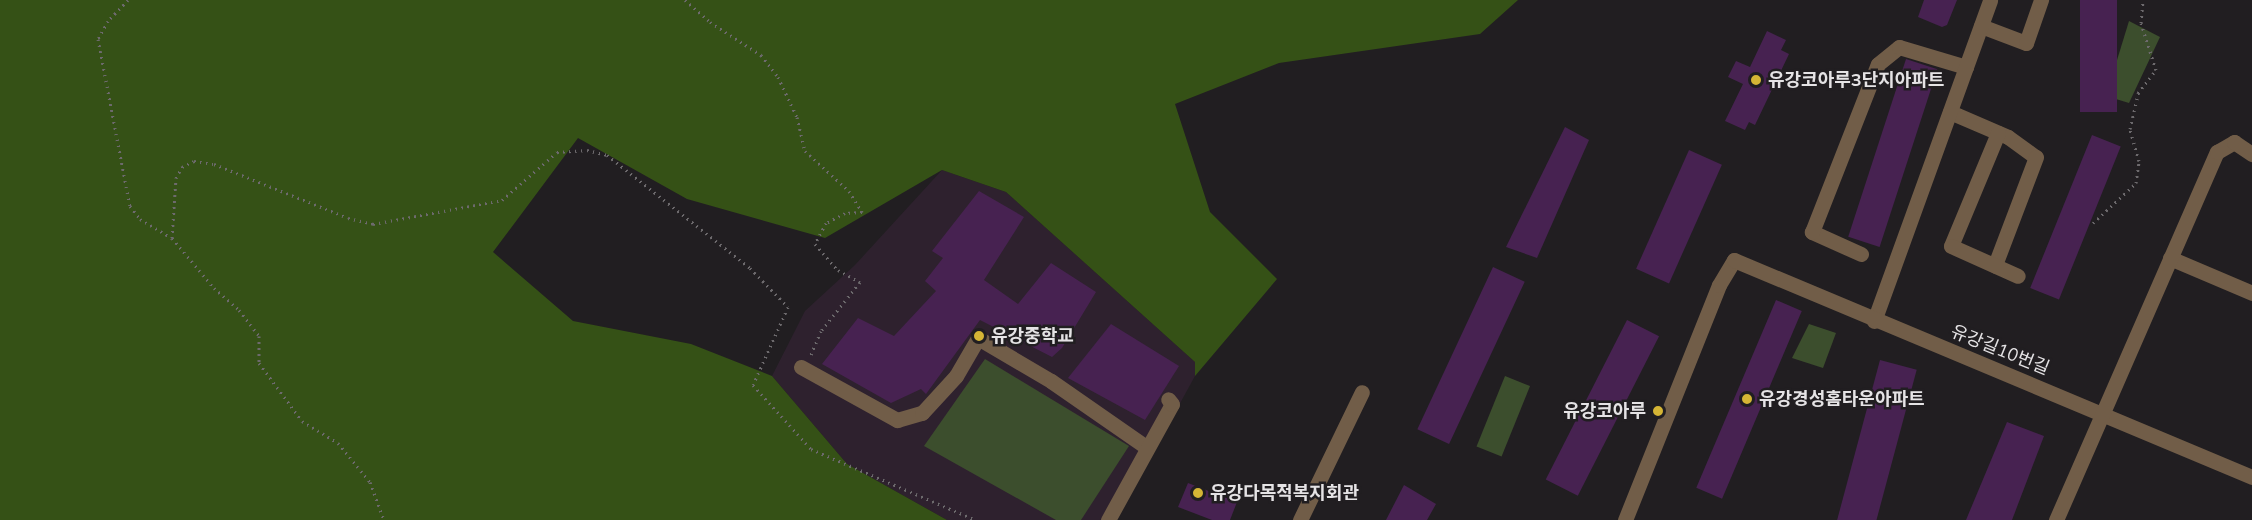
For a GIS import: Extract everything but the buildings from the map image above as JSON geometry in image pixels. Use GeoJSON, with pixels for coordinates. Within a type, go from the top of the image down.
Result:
{"type":"FeatureCollection","features":[{"type":"Feature","properties":{"kind":"street"},"geometry":{"type":"LineString","coordinates":[[1874,321],[1990,0]]}},
{"type":"Feature","properties":{"kind":"street"},"geometry":{"type":"LineString","coordinates":[[1981,26],[2026,44],[2041,0]]}},
{"type":"Feature","properties":{"kind":"street"},"geometry":{"type":"LineString","coordinates":[[1861,254],[1812,232],[1878,64],[1899,47],[1966,67]]}},
{"type":"Feature","properties":{"kind":"street"},"geometry":{"type":"LineString","coordinates":[[1950,112],[1998,133],[2036,157],[1995,265]]}},
{"type":"Feature","properties":{"kind":"street"},"geometry":{"type":"LineString","coordinates":[[1998,133],[1951,246],[2018,276]]}},
{"type":"Feature","properties":{"kind":"street"},"geometry":{"type":"LineString","coordinates":[[2056,520],[2105,412],[2213,159],[2223,144],[2234,142],[2252,154]]}},
{"type":"Feature","properties":{"kind":"street"},"geometry":{"type":"LineString","coordinates":[[2170,258],[2252,292]]}},
{"type":"Feature","properties":{"kind":"street","name":"유강길10번길"},"geometry":{"type":"LineString","coordinates":[[1625,520],[1715,295],[1734,260],[1874,321],[2105,412],[2252,477]]}},
{"type":"Feature","properties":{"kind":"street"},"geometry":{"type":"LineString","coordinates":[[803,368],[897,420],[922,413],[956,376],[978,338],[1051,381],[1146,447]]}},
{"type":"Feature","properties":{"kind":"street"},"geometry":{"type":"LineString","coordinates":[[1300,520],[1362,392]]}},
{"type":"Feature","properties":{"kind":"street"},"geometry":{"type":"LineString","coordinates":[[1108,520],[1146,447],[1172,404],[1168,399]]}},
{"type":"Feature","properties":{"kind":"path"},"geometry":{"type":"LineString","coordinates":[[128,0],[102,30],[98,39],[100,60],[130,206],[140,219],[172,238],[259,336],[259,363],[302,421],[338,443],[370,482],[384,520]]}},
{"type":"Feature","properties":{"kind":"path"},"geometry":{"type":"LineString","coordinates":[[685,0],[710,22],[761,55],[778,77],[797,117],[805,151],[849,191],[862,212],[844,213],[826,223],[815,243],[838,270],[860,282],[821,331],[803,368]]}},
{"type":"Feature","properties":{"kind":"path"},"geometry":{"type":"LineString","coordinates":[[2093,224],[2136,183],[2139,161],[2130,129],[2138,93],[2156,70],[2141,23],[2143,0]]}},
{"type":"Feature","properties":{"kind":"path"},"geometry":{"type":"LineString","coordinates":[[172,238],[176,178],[182,167],[194,160],[214,164],[348,218],[372,224],[502,200],[557,152],[587,150],[607,155],[750,268],[788,307],[753,385],[811,449],[976,520]]}},
{"type":"Feature","properties":{"kind":"shaded area","name":"유강중학교"},"geometry":{"type":"Polygon","coordinates":[[[942,170],[1006,192],[1195,362],[1195,376],[1116,520],[947,520],[847,464],[772,376],[805,311],[855,265],[942,170]]]}},
{"type":"Feature","properties":{"kind":"green space"},"geometry":{"type":"Polygon","coordinates":[[[0,0],[1518,0],[1480,34],[1279,63],[1175,104],[1210,212],[1277,279],[1195,376],[1195,362],[1006,192],[942,170],[825,238],[687,199],[578,138],[493,252],[573,321],[691,344],[772,376],[847,464],[947,520],[0,520],[0,0]]]}},
{"type":"Feature","properties":{"kind":"green space"},"geometry":{"type":"Polygon","coordinates":[[[2129,21],[2160,37],[2129,103],[2106,96],[2129,21]]]}},
{"type":"Feature","properties":{"kind":"green space"},"geometry":{"type":"Polygon","coordinates":[[[1809,324],[1836,333],[1823,368],[1792,358],[1809,324]]]}},
{"type":"Feature","properties":{"kind":"green space"},"geometry":{"type":"Polygon","coordinates":[[[985,359],[1129,446],[1081,520],[1056,520],[924,446],[985,359]]]}},
{"type":"Feature","properties":{"kind":"green space"},"geometry":{"type":"Polygon","coordinates":[[[1505,376],[1530,386],[1502,457],[1477,446],[1505,376]]]}},
{"type":"Feature","properties":{"kind":"place","name":"유강코아루3단지아파트"},"geometry":{"type":"Point","coordinates":[1756,80]}},
{"type":"Feature","properties":{"kind":"place","name":"유강중학교"},"geometry":{"type":"Point","coordinates":[979,336]}},
{"type":"Feature","properties":{"kind":"place","name":"유강경성홈타운아파트"},"geometry":{"type":"Point","coordinates":[1747,399]}},
{"type":"Feature","properties":{"kind":"place","name":"유강코아루"},"geometry":{"type":"Point","coordinates":[1658,411]}},
{"type":"Feature","properties":{"kind":"place","name":"유강다목적복지회관"},"geometry":{"type":"Point","coordinates":[1198,493]}}]}
